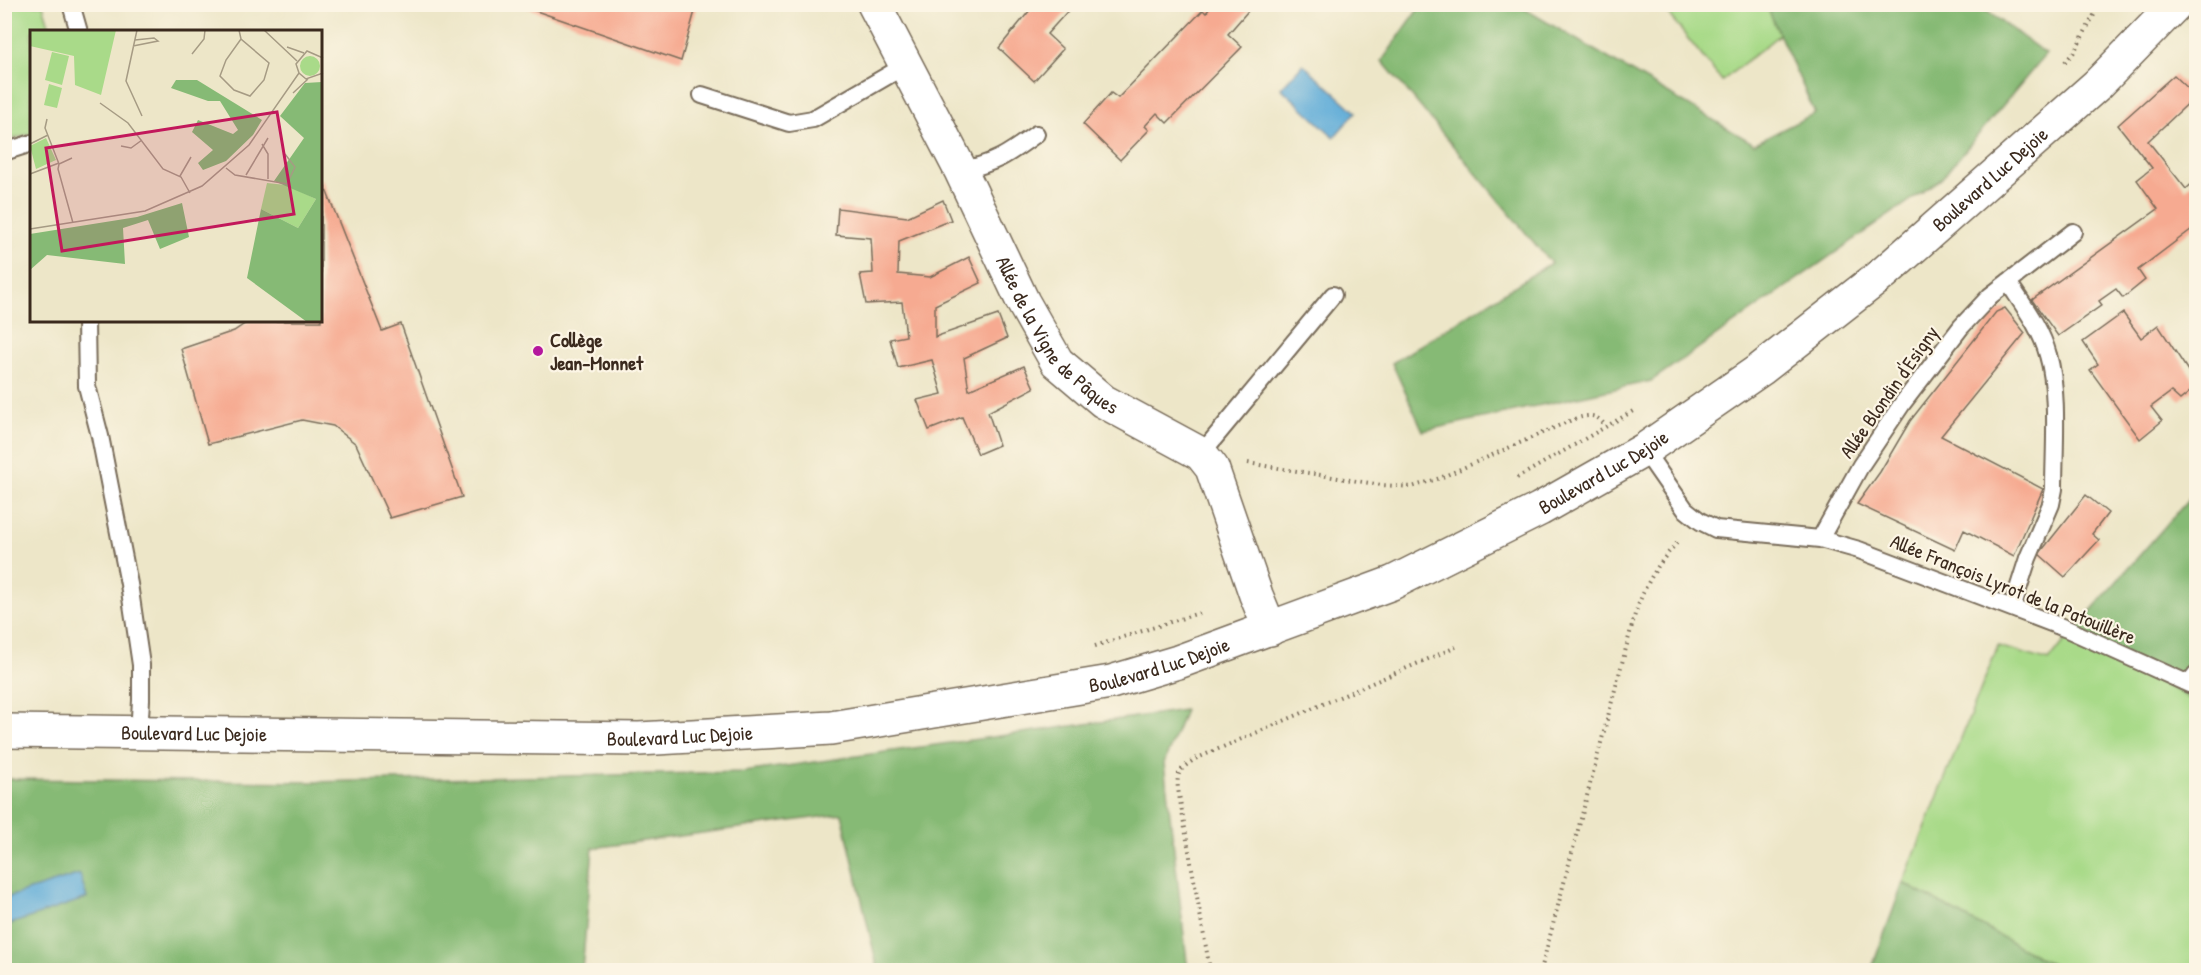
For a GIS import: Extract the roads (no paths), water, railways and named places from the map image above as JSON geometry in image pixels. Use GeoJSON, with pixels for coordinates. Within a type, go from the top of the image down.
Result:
{"type":"FeatureCollection","features":[{"type":"Feature","properties":{"kind":"main road","name":"Allée de la Vigne de Pâques"},"geometry":{"type":"LineString","coordinates":[[874,4],[961,171],[1023,302],[1057,362],[1103,401],[1207,461]]}},
{"type":"Feature","properties":{"kind":"main road","name":"Boulevard Luc Dejoie"},"geometry":{"type":"LineString","coordinates":[[2132,51],[2176,4]]}},
{"type":"Feature","properties":{"kind":"main road","name":"Boulevard Luc Dejoie"},"geometry":{"type":"LineString","coordinates":[[4,731],[639,739],[831,728],[1111,682],[1178,662],[1392,583],[1540,509],[1644,450],[1761,369],[1885,272],[2187,4]]}},
{"type":"Feature","properties":{"kind":"main road"},"geometry":{"type":"LineString","coordinates":[[1207,461],[1270,629]]}},
{"type":"Feature","properties":{"kind":"lane"},"geometry":{"type":"LineString","coordinates":[[71,4],[78,30]]}},
{"type":"Feature","properties":{"kind":"lane"},"geometry":{"type":"LineString","coordinates":[[702,95],[789,123],[813,119],[906,65]]}},
{"type":"Feature","properties":{"kind":"lane"},"geometry":{"type":"LineString","coordinates":[[961,171],[992,163],[1007,156],[1036,134]]}},
{"type":"Feature","properties":{"kind":"lane"},"geometry":{"type":"LineString","coordinates":[[4,152],[30,144]]}},
{"type":"Feature","properties":{"kind":"lane","name":"Allée Blondin d'Esigny"},"geometry":{"type":"LineString","coordinates":[[1820,539],[1862,465],[1902,404],[1961,327],[1990,296],[2073,232]]}},
{"type":"Feature","properties":{"kind":"lane"},"geometry":{"type":"LineString","coordinates":[[2008,282],[2039,331],[2049,355],[2054,394],[2054,489],[2051,504],[2028,558],[2012,608]]}},
{"type":"Feature","properties":{"kind":"lane"},"geometry":{"type":"LineString","coordinates":[[1207,461],[1333,295]]}},
{"type":"Feature","properties":{"kind":"lane"},"geometry":{"type":"LineString","coordinates":[[86,322],[87,386],[100,436],[129,584],[141,665],[139,734]]}},
{"type":"Feature","properties":{"kind":"lane","name":"Allée François Lyrot de la Patouillère"},"geometry":{"type":"LineString","coordinates":[[1644,450],[1685,509],[1700,521],[1716,529],[1820,539],[1858,550],[2193,679]]}},
{"type":"Feature","properties":{"kind":"water"},"geometry":{"type":"Polygon","coordinates":[[[1303,64],[1356,112],[1334,137],[1281,88],[1303,64]]]}},
{"type":"Feature","properties":{"kind":"water"},"geometry":{"type":"Polygon","coordinates":[[[80,874],[87,898],[5,926],[5,898],[80,874]]]}},
{"type":"Feature","properties":{"kind":"place","name":"Collège Jean-Monnet"},"geometry":{"type":"Point","coordinates":[538,351]}}]}
